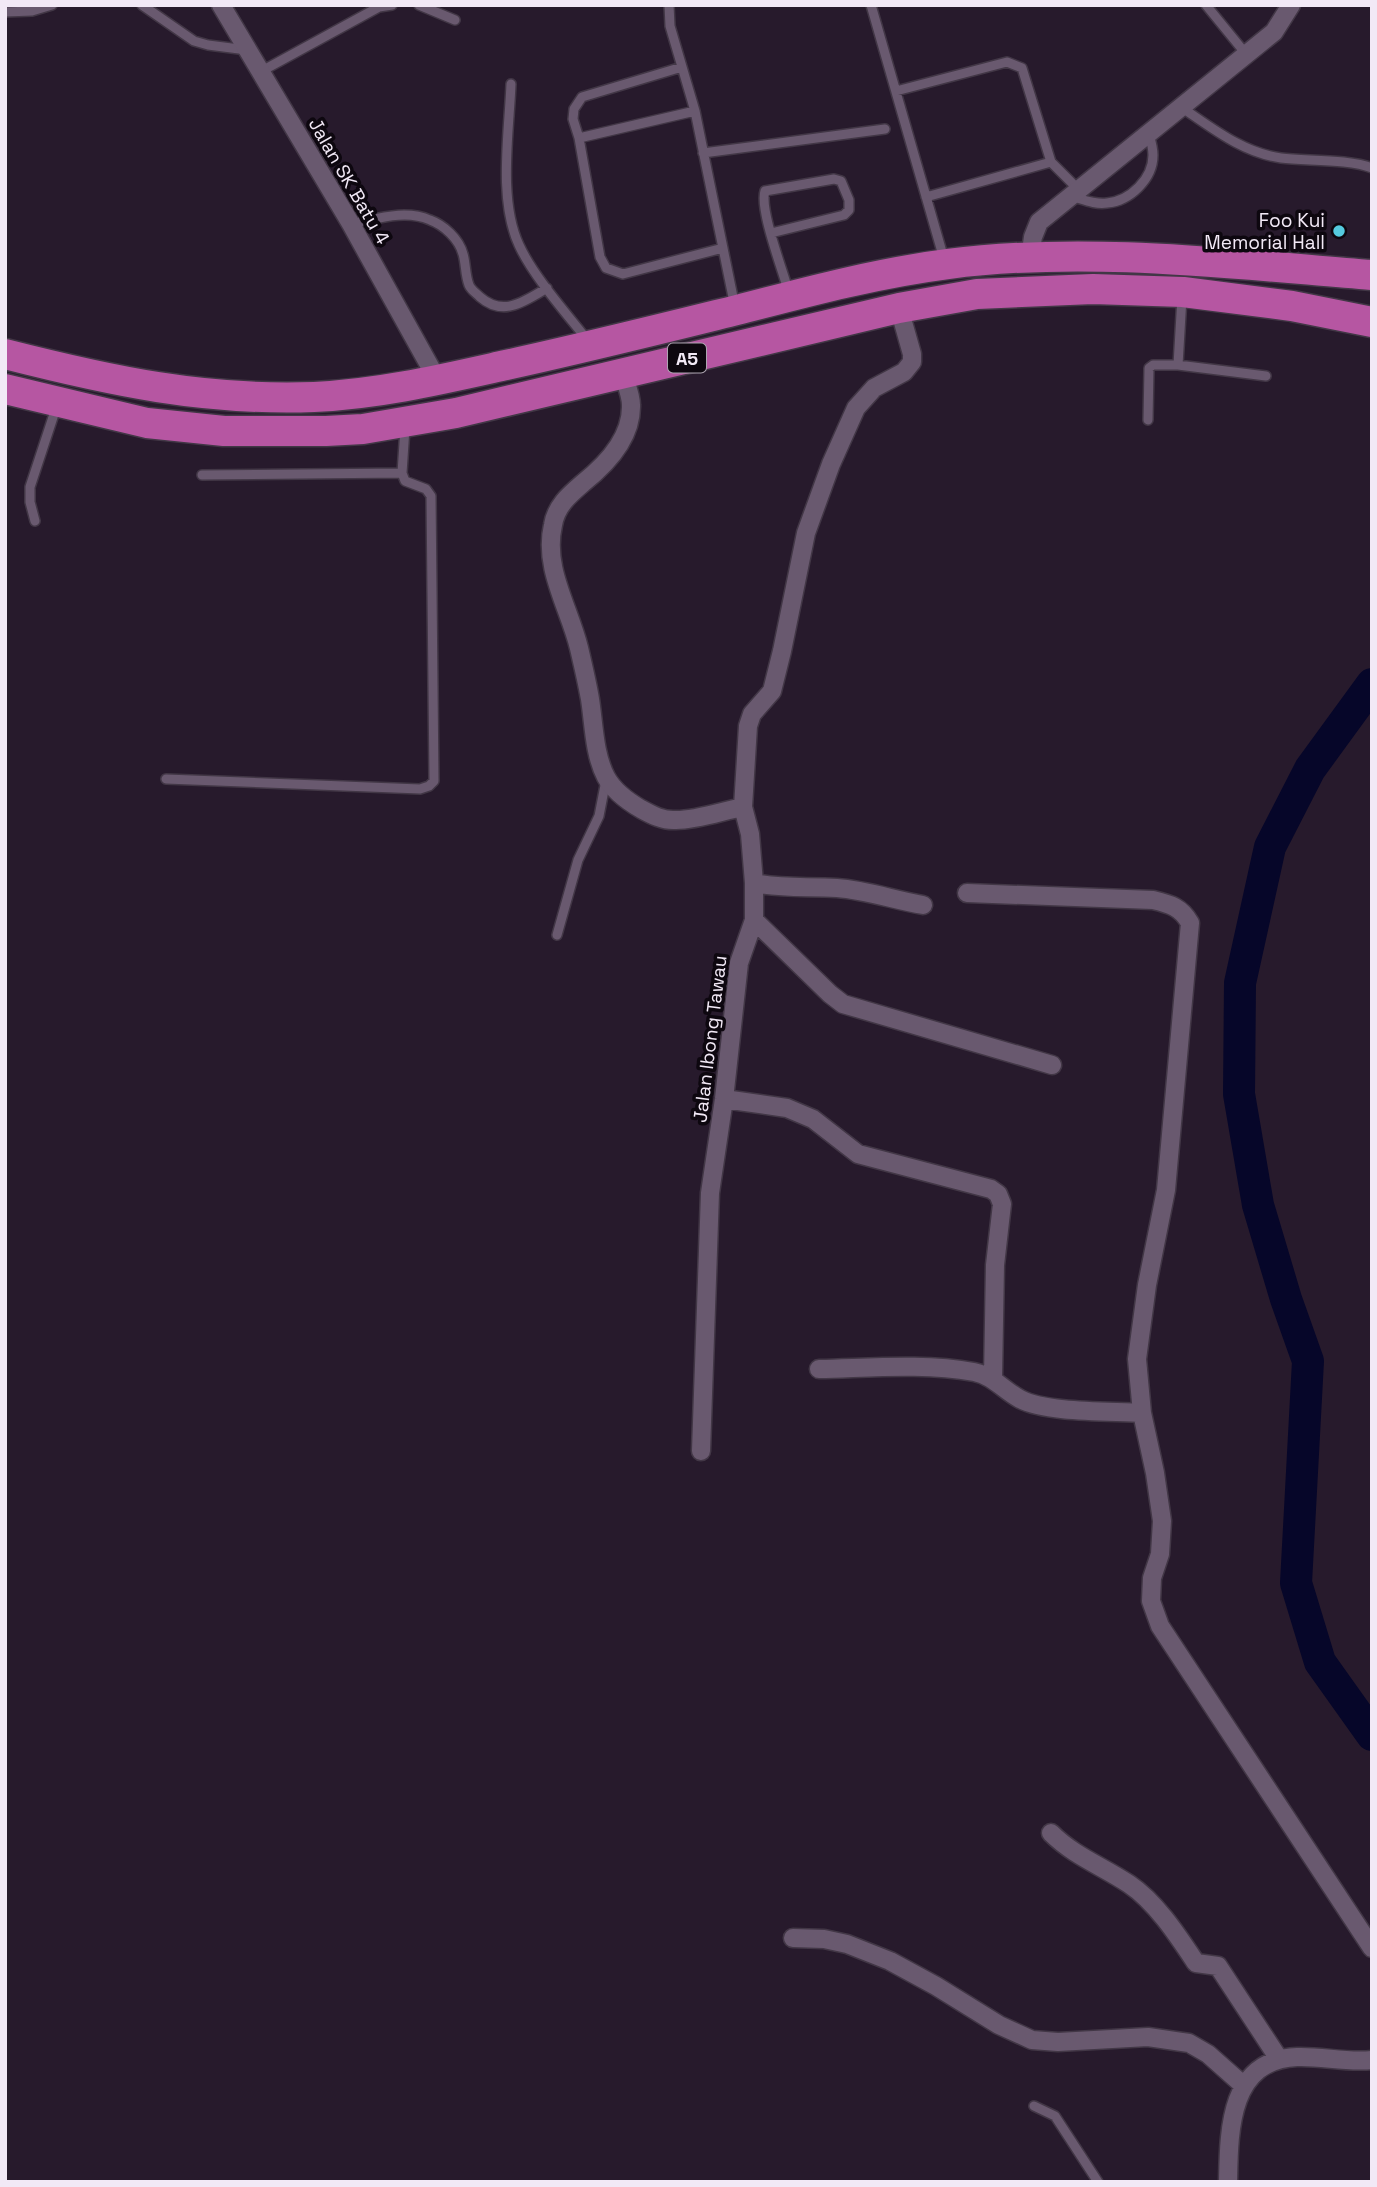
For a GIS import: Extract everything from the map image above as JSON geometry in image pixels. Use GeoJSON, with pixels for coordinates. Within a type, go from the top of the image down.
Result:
{"type":"FeatureCollection","features":[{"type":"Feature","properties":{"kind":"highway","name":"A5"},"geometry":{"type":"LineString","coordinates":[[5,354],[150,387],[222,396],[317,397],[438,381],[592,346],[790,296],[945,264],[1030,258],[1145,259],[1372,275]]}},
{"type":"Feature","properties":{"kind":"highway","name":"A5"},"geometry":{"type":"LineString","coordinates":[[5,390],[147,423],[224,431],[326,431],[405,423],[899,308],[977,294],[1093,289],[1183,292],[1292,306],[1372,322]]}},
{"type":"Feature","properties":{"kind":"highway"},"geometry":{"type":"LineString","coordinates":[[58,403],[65,369]]}},
{"type":"Feature","properties":{"kind":"street","name":"Jalan SK Batu 4"},"geometry":{"type":"LineString","coordinates":[[221,5],[351,224],[438,381]]}},
{"type":"Feature","properties":{"kind":"street"},"geometry":{"type":"LineString","coordinates":[[1030,258],[1032,237],[1039,222],[1274,32],[1291,5]]}},
{"type":"Feature","properties":{"kind":"street","name":"Jalan Ibong Tawau"},"geometry":{"type":"LineString","coordinates":[[701,1451],[710,1193],[724,1099],[739,963],[754,920],[750,834],[743,807],[748,726],[752,714],[772,691],[806,533],[831,464],[856,408],[874,388],[904,372],[912,362],[899,308]]}},
{"type":"Feature","properties":{"kind":"street"},"geometry":{"type":"LineString","coordinates":[[623,374],[631,403],[630,423],[623,439],[602,468],[564,500],[556,512],[552,527],[551,549],[555,579],[578,644],[597,748],[607,778],[618,792],[656,817],[674,821],[743,807]]}},
{"type":"Feature","properties":{"kind":"street"},"geometry":{"type":"LineString","coordinates":[[754,883],[781,888],[860,891],[923,905]]}},
{"type":"Feature","properties":{"kind":"street"},"geometry":{"type":"LineString","coordinates":[[967,893],[1153,900],[1184,912],[1189,923],[1166,1190],[1147,1285],[1137,1359],[1142,1413],[1163,1521],[1160,1555],[1152,1578],[1151,1601],[1160,1626],[1372,1948]]}},
{"type":"Feature","properties":{"kind":"street"},"geometry":{"type":"LineString","coordinates":[[754,920],[844,1004],[1052,1065]]}},
{"type":"Feature","properties":{"kind":"street"},"geometry":{"type":"LineString","coordinates":[[724,1099],[787,1108],[813,1119],[858,1154],[991,1189],[998,1194],[1002,1204],[995,1265],[993,1378]]}},
{"type":"Feature","properties":{"kind":"street"},"geometry":{"type":"LineString","coordinates":[[819,1369],[919,1368],[974,1372],[993,1378],[1020,1399],[1045,1406],[1142,1413]]}},
{"type":"Feature","properties":{"kind":"street"},"geometry":{"type":"LineString","coordinates":[[1051,1833],[1084,1859],[1131,1885],[1149,1902],[1196,1963],[1218,1966],[1279,2059]]}},
{"type":"Feature","properties":{"kind":"street"},"geometry":{"type":"LineString","coordinates":[[793,1938],[824,1939],[847,1944],[890,1961],[1009,2031],[1041,2043],[1148,2037],[1189,2043],[1208,2054],[1242,2085]]}},
{"type":"Feature","properties":{"kind":"street"},"geometry":{"type":"LineString","coordinates":[[1228,2182],[1231,2131],[1242,2085],[1266,2064],[1297,2057],[1372,2060]]}},
{"type":"Feature","properties":{"kind":"lane"},"geometry":{"type":"LineString","coordinates":[[5,12],[33,11],[52,5]]}},
{"type":"Feature","properties":{"kind":"lane"},"geometry":{"type":"LineString","coordinates":[[142,5],[194,41],[247,50]]}},
{"type":"Feature","properties":{"kind":"lane"},"geometry":{"type":"LineString","coordinates":[[260,72],[379,7],[392,5]]}},
{"type":"Feature","properties":{"kind":"lane"},"geometry":{"type":"LineString","coordinates":[[419,5],[455,20]]}},
{"type":"Feature","properties":{"kind":"lane"},"geometry":{"type":"LineString","coordinates":[[670,5],[670,26],[695,111],[736,310]]}},
{"type":"Feature","properties":{"kind":"lane"},"geometry":{"type":"LineString","coordinates":[[871,5],[945,264]]}},
{"type":"Feature","properties":{"kind":"lane"},"geometry":{"type":"LineString","coordinates":[[1206,5],[1246,54]]}},
{"type":"Feature","properties":{"kind":"lane"},"geometry":{"type":"LineString","coordinates":[[896,91],[1007,62],[1022,68],[1051,162],[1074,193],[1094,203],[1107,204],[1125,199],[1149,173],[1154,152],[1148,132]]}},
{"type":"Feature","properties":{"kind":"lane"},"geometry":{"type":"LineString","coordinates":[[682,67],[582,97],[574,109],[573,119],[579,138],[600,257],[606,268],[623,274],[723,248]]}},
{"type":"Feature","properties":{"kind":"lane"},"geometry":{"type":"LineString","coordinates":[[511,84],[507,201],[519,245],[547,288],[592,346]]}},
{"type":"Feature","properties":{"kind":"lane"},"geometry":{"type":"LineString","coordinates":[[1180,106],[1230,140],[1253,151],[1279,158],[1372,168]]}},
{"type":"Feature","properties":{"kind":"lane"},"geometry":{"type":"LineString","coordinates":[[579,138],[695,111]]}},
{"type":"Feature","properties":{"kind":"lane"},"geometry":{"type":"LineString","coordinates":[[703,153],[885,129]]}},
{"type":"Feature","properties":{"kind":"lane"},"geometry":{"type":"LineString","coordinates":[[926,197],[1051,162]]}},
{"type":"Feature","properties":{"kind":"lane"},"geometry":{"type":"LineString","coordinates":[[771,233],[844,215],[849,210],[849,200],[841,181],[834,179],[765,191],[762,199],[771,233],[790,296]]}},
{"type":"Feature","properties":{"kind":"lane"},"geometry":{"type":"LineString","coordinates":[[351,224],[400,215],[432,220],[457,239],[463,254],[469,288],[496,307],[518,305],[547,288]]}},
{"type":"Feature","properties":{"kind":"lane"},"geometry":{"type":"LineString","coordinates":[[1178,365],[1183,292]]}},
{"type":"Feature","properties":{"kind":"lane"},"geometry":{"type":"LineString","coordinates":[[1148,420],[1149,368],[1153,365],[1178,365],[1266,376]]}},
{"type":"Feature","properties":{"kind":"lane"},"geometry":{"type":"LineString","coordinates":[[35,521],[30,502],[30,487],[58,403]]}},
{"type":"Feature","properties":{"kind":"lane"},"geometry":{"type":"LineString","coordinates":[[166,779],[419,789],[434,781],[431,496],[426,489],[405,481],[402,473],[405,423]]}},
{"type":"Feature","properties":{"kind":"lane"},"geometry":{"type":"LineString","coordinates":[[202,475],[402,473]]}},
{"type":"Feature","properties":{"kind":"lane"},"geometry":{"type":"LineString","coordinates":[[557,935],[578,860],[599,816],[607,778]]}},
{"type":"Feature","properties":{"kind":"lane"},"geometry":{"type":"LineString","coordinates":[[1034,2106],[1055,2116],[1098,2182]]}},
{"type":"Feature","properties":{"kind":"waterway"},"geometry":{"type":"LineString","coordinates":[[1372,684],[1310,769],[1270,847],[1240,983],[1239,1094],[1258,1205],[1308,1361],[1296,1583],[1320,1662],[1372,1735]]}},
{"type":"Feature","properties":{"kind":"place","name":"Foo Kui Memorial Hall"},"geometry":{"type":"Point","coordinates":[1339,231]}}]}
